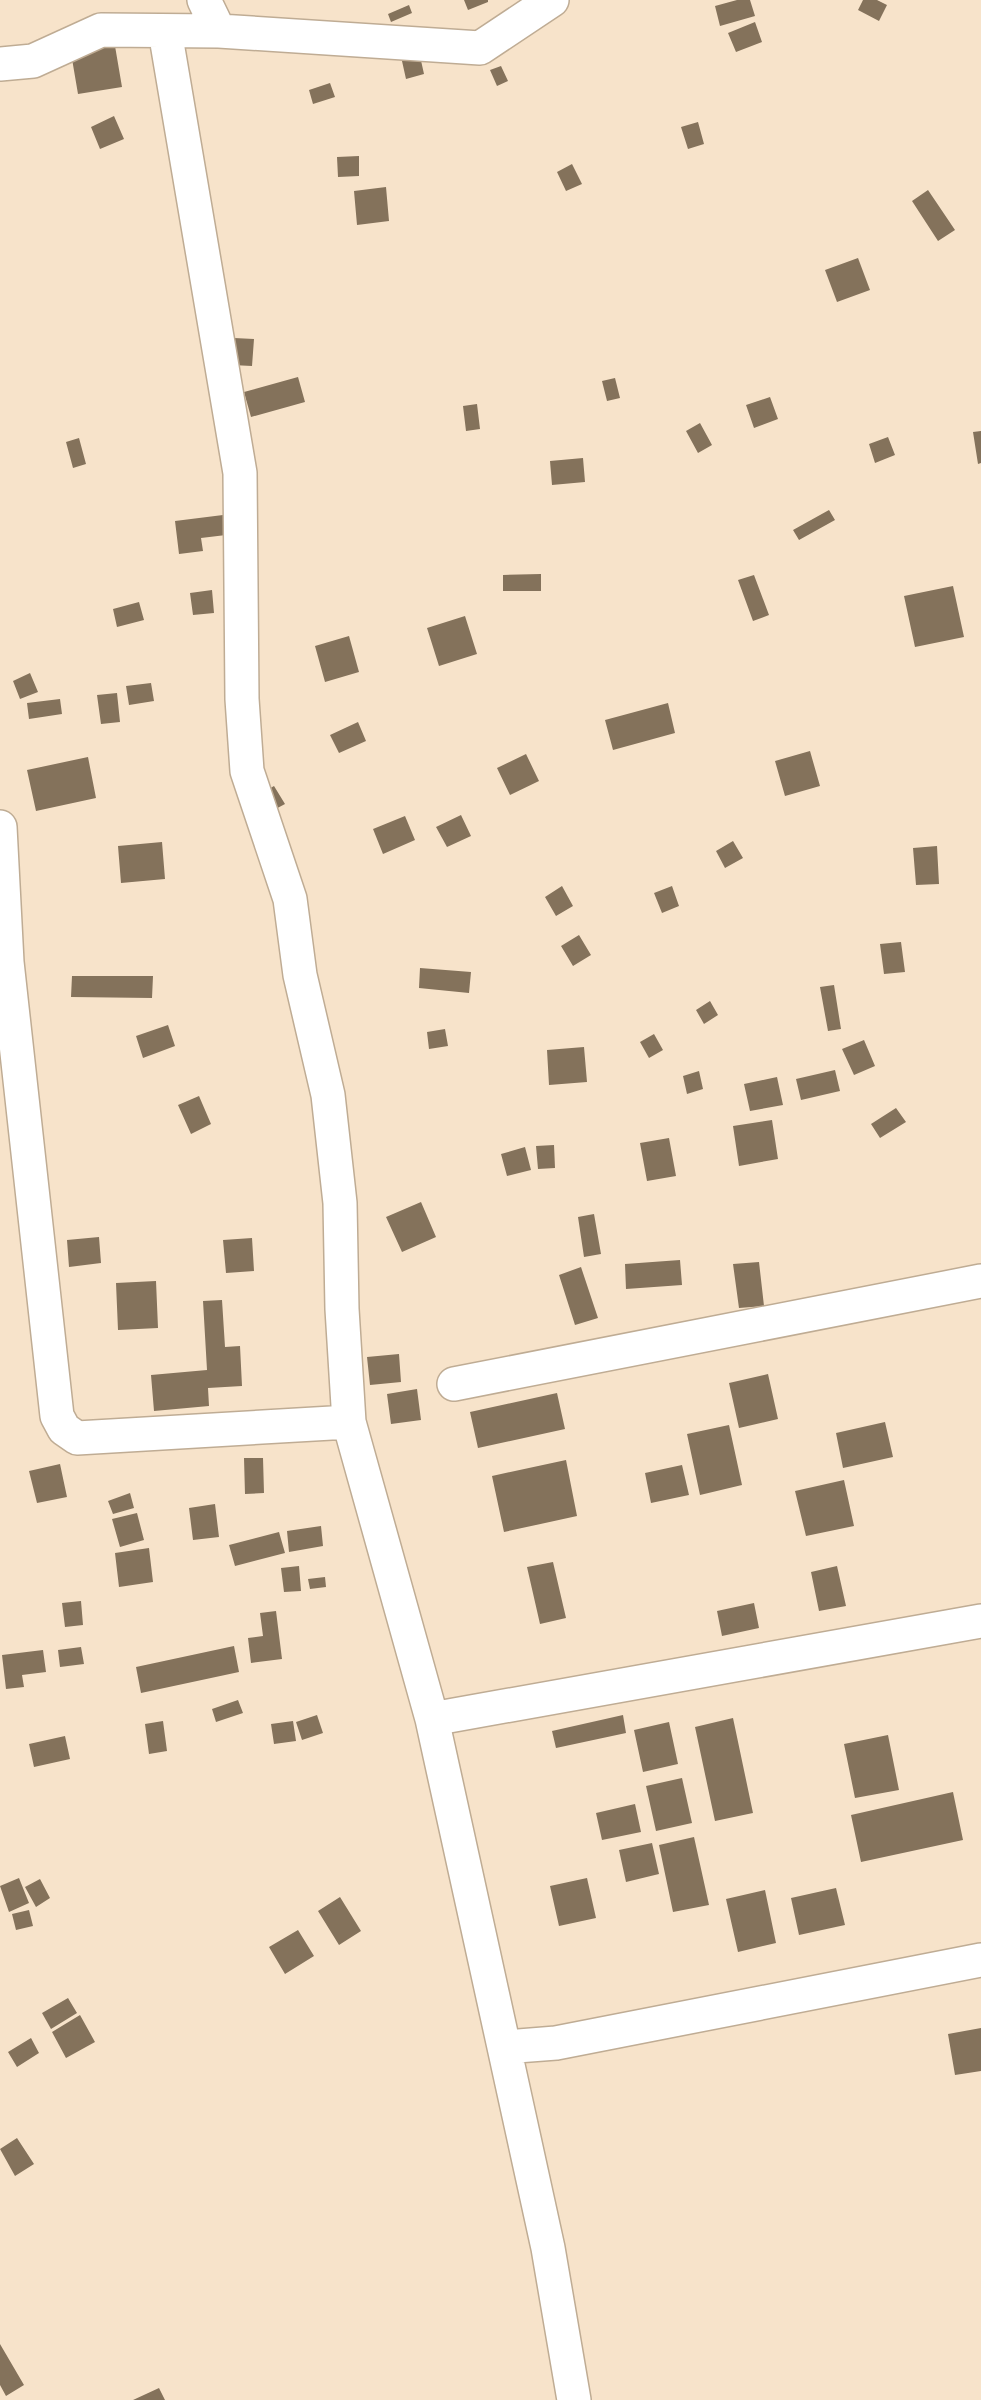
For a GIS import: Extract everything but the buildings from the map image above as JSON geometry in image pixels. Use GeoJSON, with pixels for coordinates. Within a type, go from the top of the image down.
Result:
{"type":"FeatureCollection","features":[{"type":"Feature","properties":{"kind":"street"},"geometry":{"type":"LineString","coordinates":[[204,0],[219,31]]}},
{"type":"Feature","properties":{"kind":"street"},"geometry":{"type":"LineString","coordinates":[[0,64],[33,61],[101,30],[219,31],[480,48],[552,0]]}},
{"type":"Feature","properties":{"kind":"street"},"geometry":{"type":"LineString","coordinates":[[165,31],[240,473],[242,699],[247,771],[291,899],[300,975],[328,1095],[340,1203],[342,1309],[350,1422],[432,1719],[548,2248],[574,2400]]}},
{"type":"Feature","properties":{"kind":"street"},"geometry":{"type":"LineString","coordinates":[[0,827],[7,962],[57,1416],[64,1429],[77,1438],[350,1422]]}},
{"type":"Feature","properties":{"kind":"street"},"geometry":{"type":"LineString","coordinates":[[454,1384],[981,1281]]}},
{"type":"Feature","properties":{"kind":"street"},"geometry":{"type":"LineString","coordinates":[[432,1719],[981,1621]]}},
{"type":"Feature","properties":{"kind":"street"},"geometry":{"type":"LineString","coordinates":[[504,2047],[556,2043],[981,1960]]}}]}
